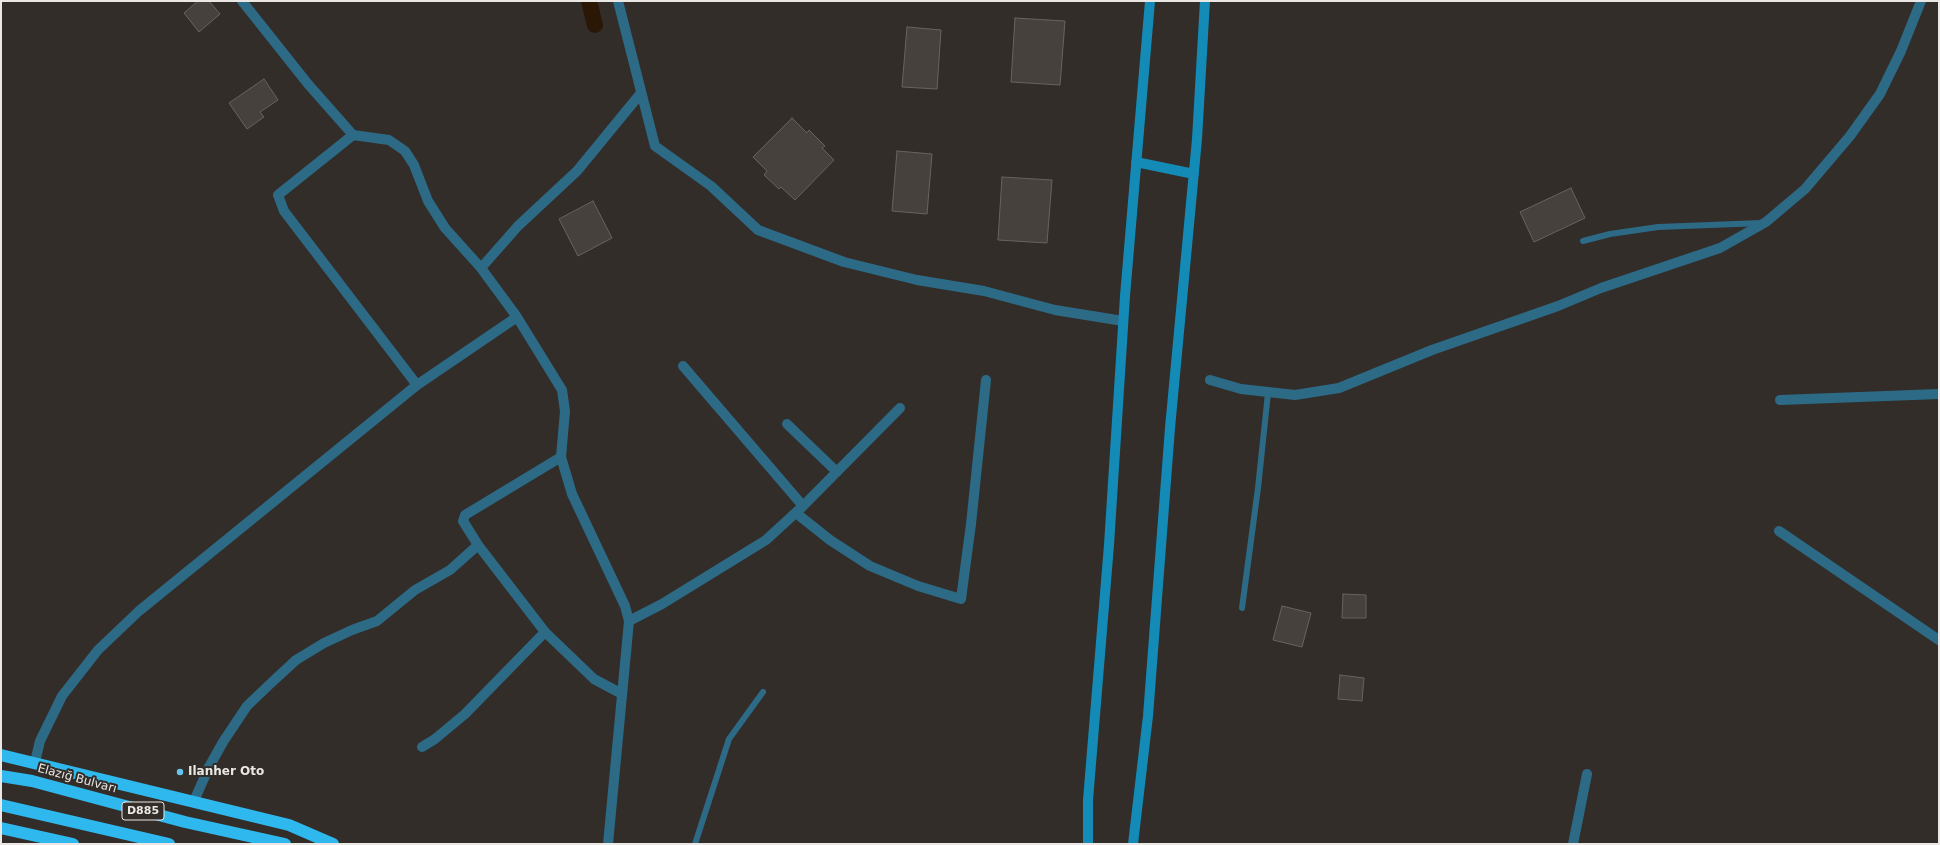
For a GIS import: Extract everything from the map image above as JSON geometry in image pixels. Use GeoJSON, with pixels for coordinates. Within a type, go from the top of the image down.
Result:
{"type":"FeatureCollection","features":[{"type":"Feature","properties":{"kind":"highway"},"geometry":{"type":"LineString","coordinates":[[1,755],[35,762],[289,825],[333,844]]}},
{"type":"Feature","properties":{"kind":"highway","name":"Elazığ Bulvarı"},"geometry":{"type":"LineString","coordinates":[[1,776],[32,782],[185,822],[285,844]]}},
{"type":"Feature","properties":{"kind":"highway","name":"D885"},"geometry":{"type":"LineString","coordinates":[[1,805],[169,844]]}},
{"type":"Feature","properties":{"kind":"highway"},"geometry":{"type":"LineString","coordinates":[[1,828],[57,842],[73,844]]}},
{"type":"Feature","properties":{"kind":"main road"},"geometry":{"type":"LineString","coordinates":[[1088,844],[1088,800],[1109,545],[1123,321],[1150,1]]}},
{"type":"Feature","properties":{"kind":"main road"},"geometry":{"type":"LineString","coordinates":[[1132,844],[1148,716],[1170,428],[1198,139],[1204,1]]}},
{"type":"Feature","properties":{"kind":"main road"},"geometry":{"type":"LineString","coordinates":[[1136,162],[1194,174]]}},
{"type":"Feature","properties":{"kind":"street"},"geometry":{"type":"LineString","coordinates":[[242,1],[308,84],[353,135],[389,140],[405,151],[414,165],[428,202],[445,228],[481,268],[517,317],[562,390],[565,411],[561,457],[572,494],[623,600],[629,621],[608,844]]}},
{"type":"Feature","properties":{"kind":"street"},"geometry":{"type":"LineString","coordinates":[[618,1],[655,146],[711,186],[758,230],[844,262],[903,277],[984,291],[1055,310],[1123,321]]}},
{"type":"Feature","properties":{"kind":"street"},"geometry":{"type":"LineString","coordinates":[[1210,380],[1241,389],[1295,395],[1339,388],[1432,350],[1558,306],[1601,288],[1720,248],[1766,222],[1805,189],[1850,136],[1880,94],[1901,51],[1921,1]]}},
{"type":"Feature","properties":{"kind":"street"},"geometry":{"type":"LineString","coordinates":[[481,268],[518,226],[577,171],[641,93]]}},
{"type":"Feature","properties":{"kind":"street"},"geometry":{"type":"LineString","coordinates":[[353,135],[278,195],[284,211],[417,385]]}},
{"type":"Feature","properties":{"kind":"street"},"geometry":{"type":"LineString","coordinates":[[35,762],[40,741],[62,696],[98,650],[139,611],[417,385],[517,317]]}},
{"type":"Feature","properties":{"kind":"street"},"geometry":{"type":"LineString","coordinates":[[683,366],[800,509],[830,540],[870,566],[918,586],[960,599],[971,524],[986,380]]}},
{"type":"Feature","properties":{"kind":"street"},"geometry":{"type":"LineString","coordinates":[[1780,400],[1939,394]]}},
{"type":"Feature","properties":{"kind":"street"},"geometry":{"type":"LineString","coordinates":[[629,621],[662,604],[766,540],[800,509],[900,408]]}},
{"type":"Feature","properties":{"kind":"street"},"geometry":{"type":"LineString","coordinates":[[787,424],[837,472]]}},
{"type":"Feature","properties":{"kind":"street"},"geometry":{"type":"LineString","coordinates":[[561,457],[465,515],[463,521],[478,545],[545,632],[594,680],[622,694]]}},
{"type":"Feature","properties":{"kind":"street"},"geometry":{"type":"LineString","coordinates":[[1779,531],[1939,640]]}},
{"type":"Feature","properties":{"kind":"street"},"geometry":{"type":"LineString","coordinates":[[194,801],[209,767],[223,742],[247,706],[296,660],[324,643],[352,630],[377,621],[415,590],[450,570],[478,545]]}},
{"type":"Feature","properties":{"kind":"street"},"geometry":{"type":"LineString","coordinates":[[422,747],[435,740],[465,714],[545,632]]}},
{"type":"Feature","properties":{"kind":"street"},"geometry":{"type":"LineString","coordinates":[[1573,844],[1587,774]]}},
{"type":"Feature","properties":{"kind":"lane"},"geometry":{"type":"LineString","coordinates":[[1583,241],[1610,234],[1658,227],[1766,222]]}},
{"type":"Feature","properties":{"kind":"lane"},"geometry":{"type":"LineString","coordinates":[[1242,608],[1258,488],[1268,393]]}},
{"type":"Feature","properties":{"kind":"lane"},"geometry":{"type":"LineString","coordinates":[[695,844],[729,739],[763,692]]}},
{"type":"Feature","properties":{"kind":"building"},"geometry":{"type":"Polygon","coordinates":[[[198,1],[209,1],[220,14],[199,32],[184,13],[198,1]]]}},
{"type":"Feature","properties":{"kind":"building"},"geometry":{"type":"Polygon","coordinates":[[[1015,18],[1065,21],[1060,85],[1011,82],[1015,18]]]}},
{"type":"Feature","properties":{"kind":"building"},"geometry":{"type":"Polygon","coordinates":[[[907,27],[941,30],[937,89],[902,87],[907,27]]]}},
{"type":"Feature","properties":{"kind":"building"},"geometry":{"type":"Polygon","coordinates":[[[264,79],[278,100],[260,112],[264,117],[247,129],[229,103],[264,79]]]}},
{"type":"Feature","properties":{"kind":"building"},"geometry":{"type":"Polygon","coordinates":[[[792,118],[807,133],[809,130],[825,146],[822,148],[834,160],[795,200],[781,187],[779,189],[764,175],[767,171],[753,157],[792,118]]]}},
{"type":"Feature","properties":{"kind":"building"},"geometry":{"type":"Polygon","coordinates":[[[897,151],[932,154],[927,214],[892,211],[897,151]]]}},
{"type":"Feature","properties":{"kind":"building"},"geometry":{"type":"Polygon","coordinates":[[[1002,177],[1052,180],[1047,243],[998,240],[1002,177]]]}},
{"type":"Feature","properties":{"kind":"building"},"geometry":{"type":"Polygon","coordinates":[[[1571,188],[1585,218],[1534,242],[1520,212],[1571,188]]]}},
{"type":"Feature","properties":{"kind":"building"},"geometry":{"type":"Polygon","coordinates":[[[593,201],[612,238],[578,256],[559,219],[593,201]]]}},
{"type":"Feature","properties":{"kind":"building"},"geometry":{"type":"Polygon","coordinates":[[[1343,594],[1366,595],[1366,618],[1342,618],[1343,594]]]}},
{"type":"Feature","properties":{"kind":"building"},"geometry":{"type":"Polygon","coordinates":[[[1282,606],[1311,613],[1302,647],[1273,640],[1282,606]]]}},
{"type":"Feature","properties":{"kind":"building"},"geometry":{"type":"Polygon","coordinates":[[[1340,675],[1364,678],[1362,701],[1338,699],[1340,675]]]}},
{"type":"Feature","properties":{"kind":"waterway"},"geometry":{"type":"LineString","coordinates":[[589,1],[595,25]]}},
{"type":"Feature","properties":{"kind":"place","name":"Ilanher Oto"},"geometry":{"type":"Point","coordinates":[180,772]}}]}
